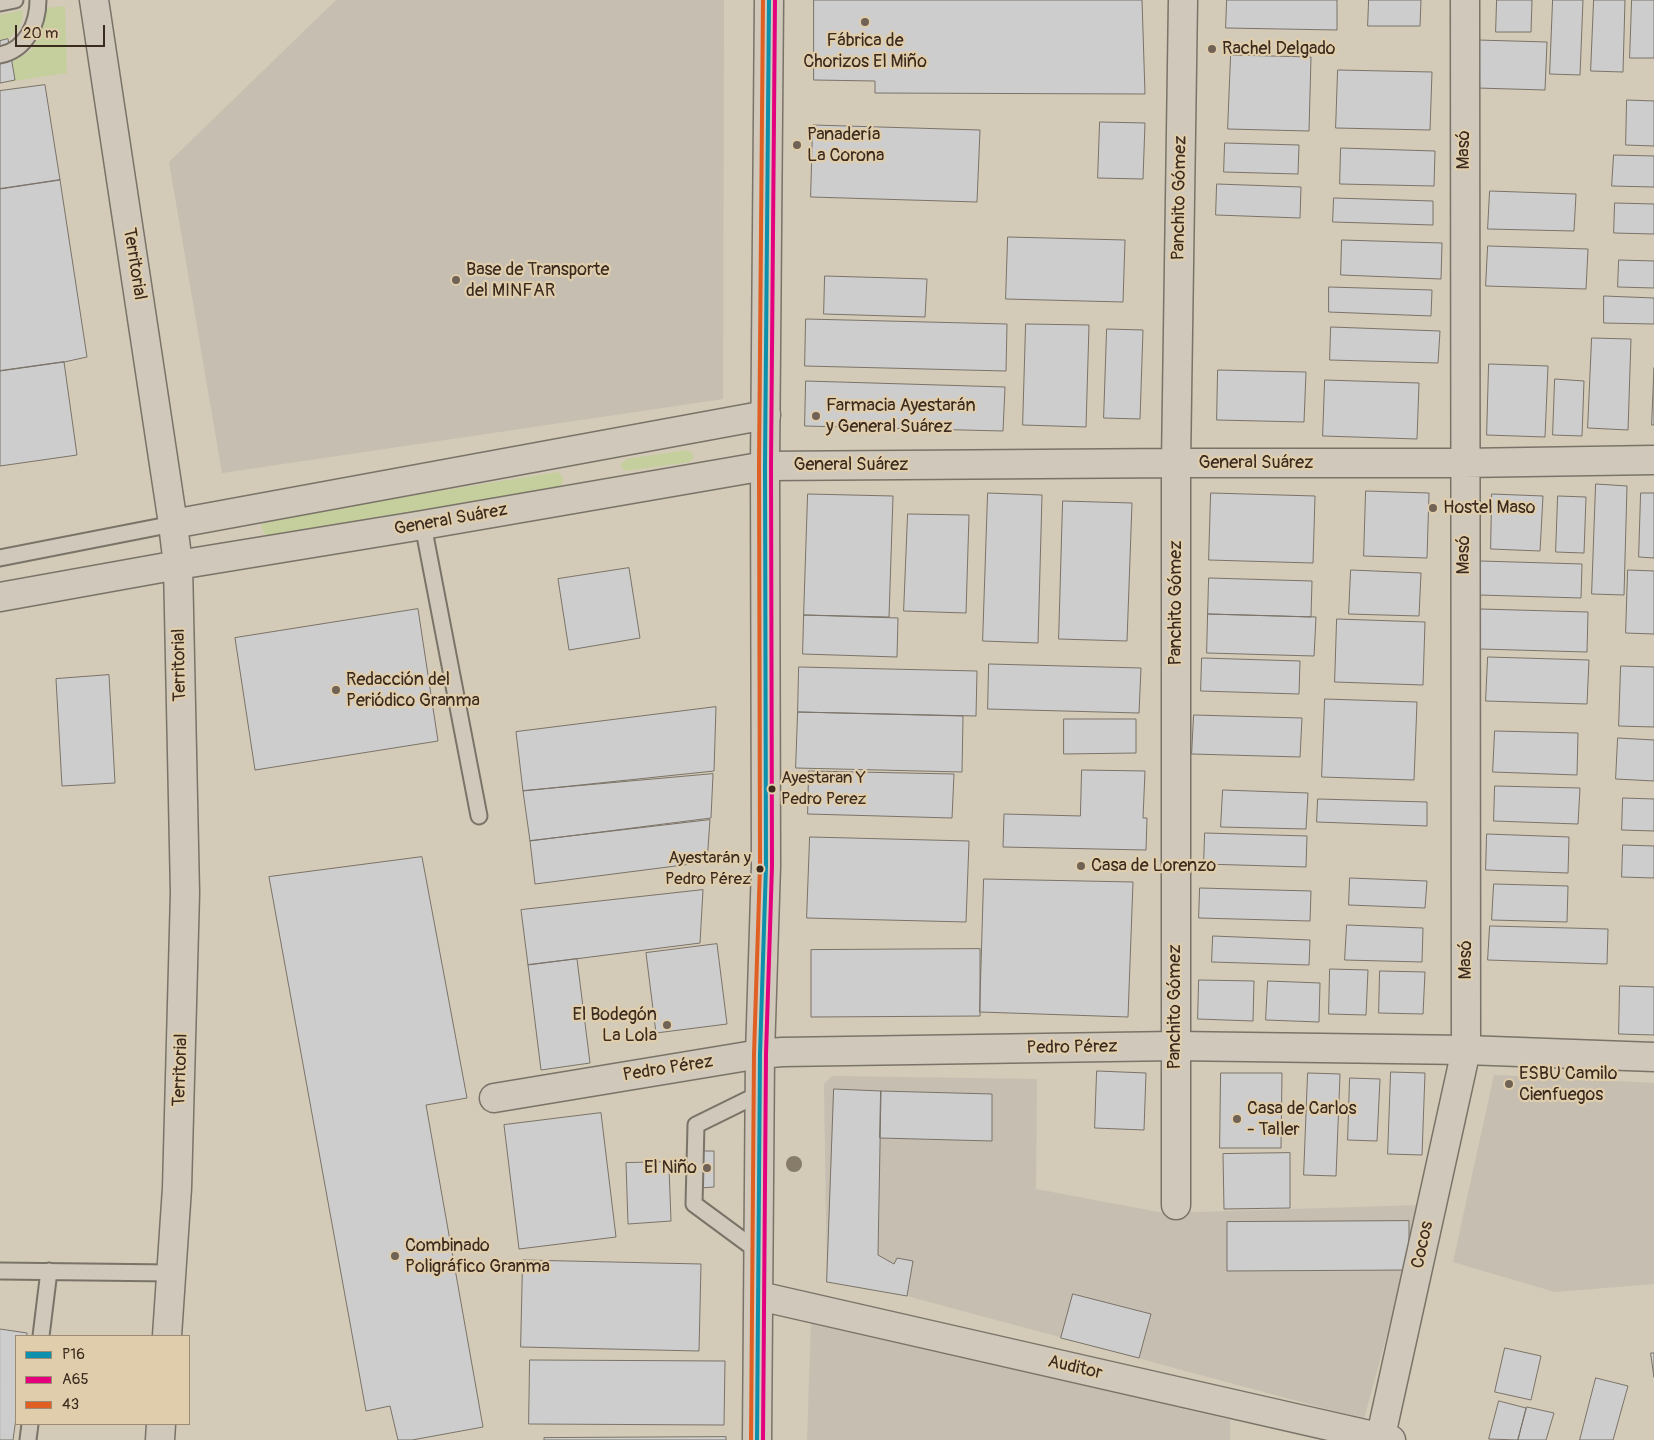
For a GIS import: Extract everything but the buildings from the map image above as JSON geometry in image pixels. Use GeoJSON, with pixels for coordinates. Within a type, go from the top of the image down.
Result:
{"type":"FeatureCollection","features":[{"type":"Feature","properties":{"kind":"street","name":"Territorial"},"geometry":{"type":"LineString","coordinates":[[94,0],[174,524],[178,566],[185,893],[177,1188],[167,1335]]}},
{"type":"Feature","properties":{"kind":"street"},"geometry":{"type":"LineString","coordinates":[[756,1440],[759,1296],[759,1094],[766,866],[765,466],[769,0]]}},
{"type":"Feature","properties":{"kind":"street","name":"Panchito Gómez"},"geometry":{"type":"LineString","coordinates":[[1176,1205],[1176,462],[1183,0]]}},
{"type":"Feature","properties":{"kind":"street","name":"Masó"},"geometry":{"type":"LineString","coordinates":[[1464,0],[1466,1050]]}},
{"type":"Feature","properties":{"kind":"street"},"geometry":{"type":"LineString","coordinates":[[174,524],[766,415]]}},
{"type":"Feature","properties":{"kind":"street","name":"General Suárez"},"geometry":{"type":"LineString","coordinates":[[0,597],[765,466],[1176,462],[1464,463],[1654,460]]}},
{"type":"Feature","properties":{"kind":"street","name":"Pedro Pérez"},"geometry":{"type":"LineString","coordinates":[[494,1098],[782,1052],[1175,1046],[1466,1050],[1654,1057]]}},
{"type":"Feature","properties":{"kind":"street","name":"Cocos"},"geometry":{"type":"LineString","coordinates":[[1384,1439],[1466,1050]]}},
{"type":"Feature","properties":{"kind":"street","name":"Auditor"},"geometry":{"type":"LineString","coordinates":[[759,1296],[1384,1439]]}},
{"type":"Feature","properties":{"kind":"street"},"geometry":{"type":"LineString","coordinates":[[160,1440],[161,1425]]}},
{"type":"Feature","properties":{"kind":"lane"},"geometry":{"type":"LineString","coordinates":[[0,3],[15,0]]}},
{"type":"Feature","properties":{"kind":"lane"},"geometry":{"type":"LineString","coordinates":[[0,55],[21,45],[32,30],[38,13],[38,0]]}},
{"type":"Feature","properties":{"kind":"lane"},"geometry":{"type":"LineString","coordinates":[[0,558],[174,524]]}},
{"type":"Feature","properties":{"kind":"lane"},"geometry":{"type":"LineString","coordinates":[[423,525],[479,816]]}},
{"type":"Feature","properties":{"kind":"lane"},"geometry":{"type":"LineString","coordinates":[[759,1094],[696,1124],[694,1204],[759,1252]]}},
{"type":"Feature","properties":{"kind":"lane"},"geometry":{"type":"LineString","coordinates":[[0,1271],[172,1273]]}},
{"type":"Feature","properties":{"kind":"lane"},"geometry":{"type":"LineString","coordinates":[[41,1335],[49,1271]]}},
{"type":"Feature","properties":{"kind":"lane"},"geometry":{"type":"LineString","coordinates":[[28,1440],[30,1425]]}},
{"type":"Feature","properties":{"kind":"shaded area","name":"Base de Transporte del MINFAR"},"geometry":{"type":"Polygon","coordinates":[[[336,0],[724,0],[723,399],[222,473],[169,162],[336,0]]]}},
{"type":"Feature","properties":{"kind":"shaded area"},"geometry":{"type":"Polygon","coordinates":[[[1494,1075],[1654,1083],[1654,1284],[1555,1292],[1453,1262],[1494,1075]]]}},
{"type":"Feature","properties":{"kind":"shaded area"},"geometry":{"type":"Polygon","coordinates":[[[832,1076],[1037,1079],[1036,1189],[1164,1213],[1422,1205],[1364,1419],[907,1296],[827,1282],[824,1084],[832,1076]]]}},
{"type":"Feature","properties":{"kind":"shaded area"},"geometry":{"type":"Polygon","coordinates":[[[811,1321],[1230,1420],[1230,1440],[807,1440],[811,1321]]]}},
{"type":"Feature","properties":{"kind":"green space"},"geometry":{"type":"Polygon","coordinates":[[[65,6],[67,73],[0,83],[11,63],[32,50],[40,34],[47,8],[65,6]]]}},
{"type":"Feature","properties":{"kind":"green space"},"geometry":{"type":"Polygon","coordinates":[[[23,10],[23,16],[17,30],[0,44],[0,15],[23,10]]]}},
{"type":"Feature","properties":{"kind":"green space"},"geometry":{"type":"Polygon","coordinates":[[[687,450],[692,453],[694,458],[689,462],[626,471],[620,466],[626,459],[687,450]]]}},
{"type":"Feature","properties":{"kind":"green space"},"geometry":{"type":"Polygon","coordinates":[[[558,472],[564,479],[560,487],[266,536],[261,526],[265,519],[558,472]]]}},
{"type":"Feature","properties":{"kind":"transit line","name":"43"},"geometry":{"type":"LineString","coordinates":[[751,1440],[754,1054],[760,866],[759,466],[763,0]]}},
{"type":"Feature","properties":{"kind":"transit line","name":"P16"},"geometry":{"type":"LineString","coordinates":[[757,1440],[760,1054],[766,866],[765,466],[769,0]]}},
{"type":"Feature","properties":{"kind":"transit line","name":"A65"},"geometry":{"type":"LineString","coordinates":[[763,1440],[766,1054],[772,866],[771,466],[775,0]]}},
{"type":"Feature","properties":{"kind":"place","name":"Fábrica de Chorizos El Miño"},"geometry":{"type":"Point","coordinates":[865,22]}},
{"type":"Feature","properties":{"kind":"place","name":"Rachel Delgado"},"geometry":{"type":"Point","coordinates":[1212,49]}},
{"type":"Feature","properties":{"kind":"place","name":"Panadería La Corona"},"geometry":{"type":"Point","coordinates":[797,145]}},
{"type":"Feature","properties":{"kind":"place","name":"Base de Transporte del MINFAR"},"geometry":{"type":"Point","coordinates":[456,280]}},
{"type":"Feature","properties":{"kind":"place","name":"Farmacia Ayestarán y General Suárez"},"geometry":{"type":"Point","coordinates":[816,416]}},
{"type":"Feature","properties":{"kind":"place","name":"Hostel Maso"},"geometry":{"type":"Point","coordinates":[1433,508]}},
{"type":"Feature","properties":{"kind":"place","name":"Redacción del Periódico Granma"},"geometry":{"type":"Point","coordinates":[336,690]}},
{"type":"Feature","properties":{"kind":"place","name":"Ayestaran Y Pedro Perez"},"geometry":{"type":"Point","coordinates":[772,789]}},
{"type":"Feature","properties":{"kind":"place","name":"Casa de Lorenzo"},"geometry":{"type":"Point","coordinates":[1081,866]}},
{"type":"Feature","properties":{"kind":"place","name":"Ayestarán y Pedro Pérez"},"geometry":{"type":"Point","coordinates":[760,869]}},
{"type":"Feature","properties":{"kind":"place","name":"El Bodegón La Lola"},"geometry":{"type":"Point","coordinates":[667,1025]}},
{"type":"Feature","properties":{"kind":"place","name":"ESBU Camilo Cienfuegos"},"geometry":{"type":"Point","coordinates":[1509,1084]}},
{"type":"Feature","properties":{"kind":"place","name":"Casa de Carlos - Taller"},"geometry":{"type":"Point","coordinates":[1237,1119]}},
{"type":"Feature","properties":{"kind":"place","name":"El Niño"},"geometry":{"type":"Point","coordinates":[707,1168]}},
{"type":"Feature","properties":{"kind":"place","name":"Combinado Poligráfico Granma"},"geometry":{"type":"Point","coordinates":[395,1256]}}]}
